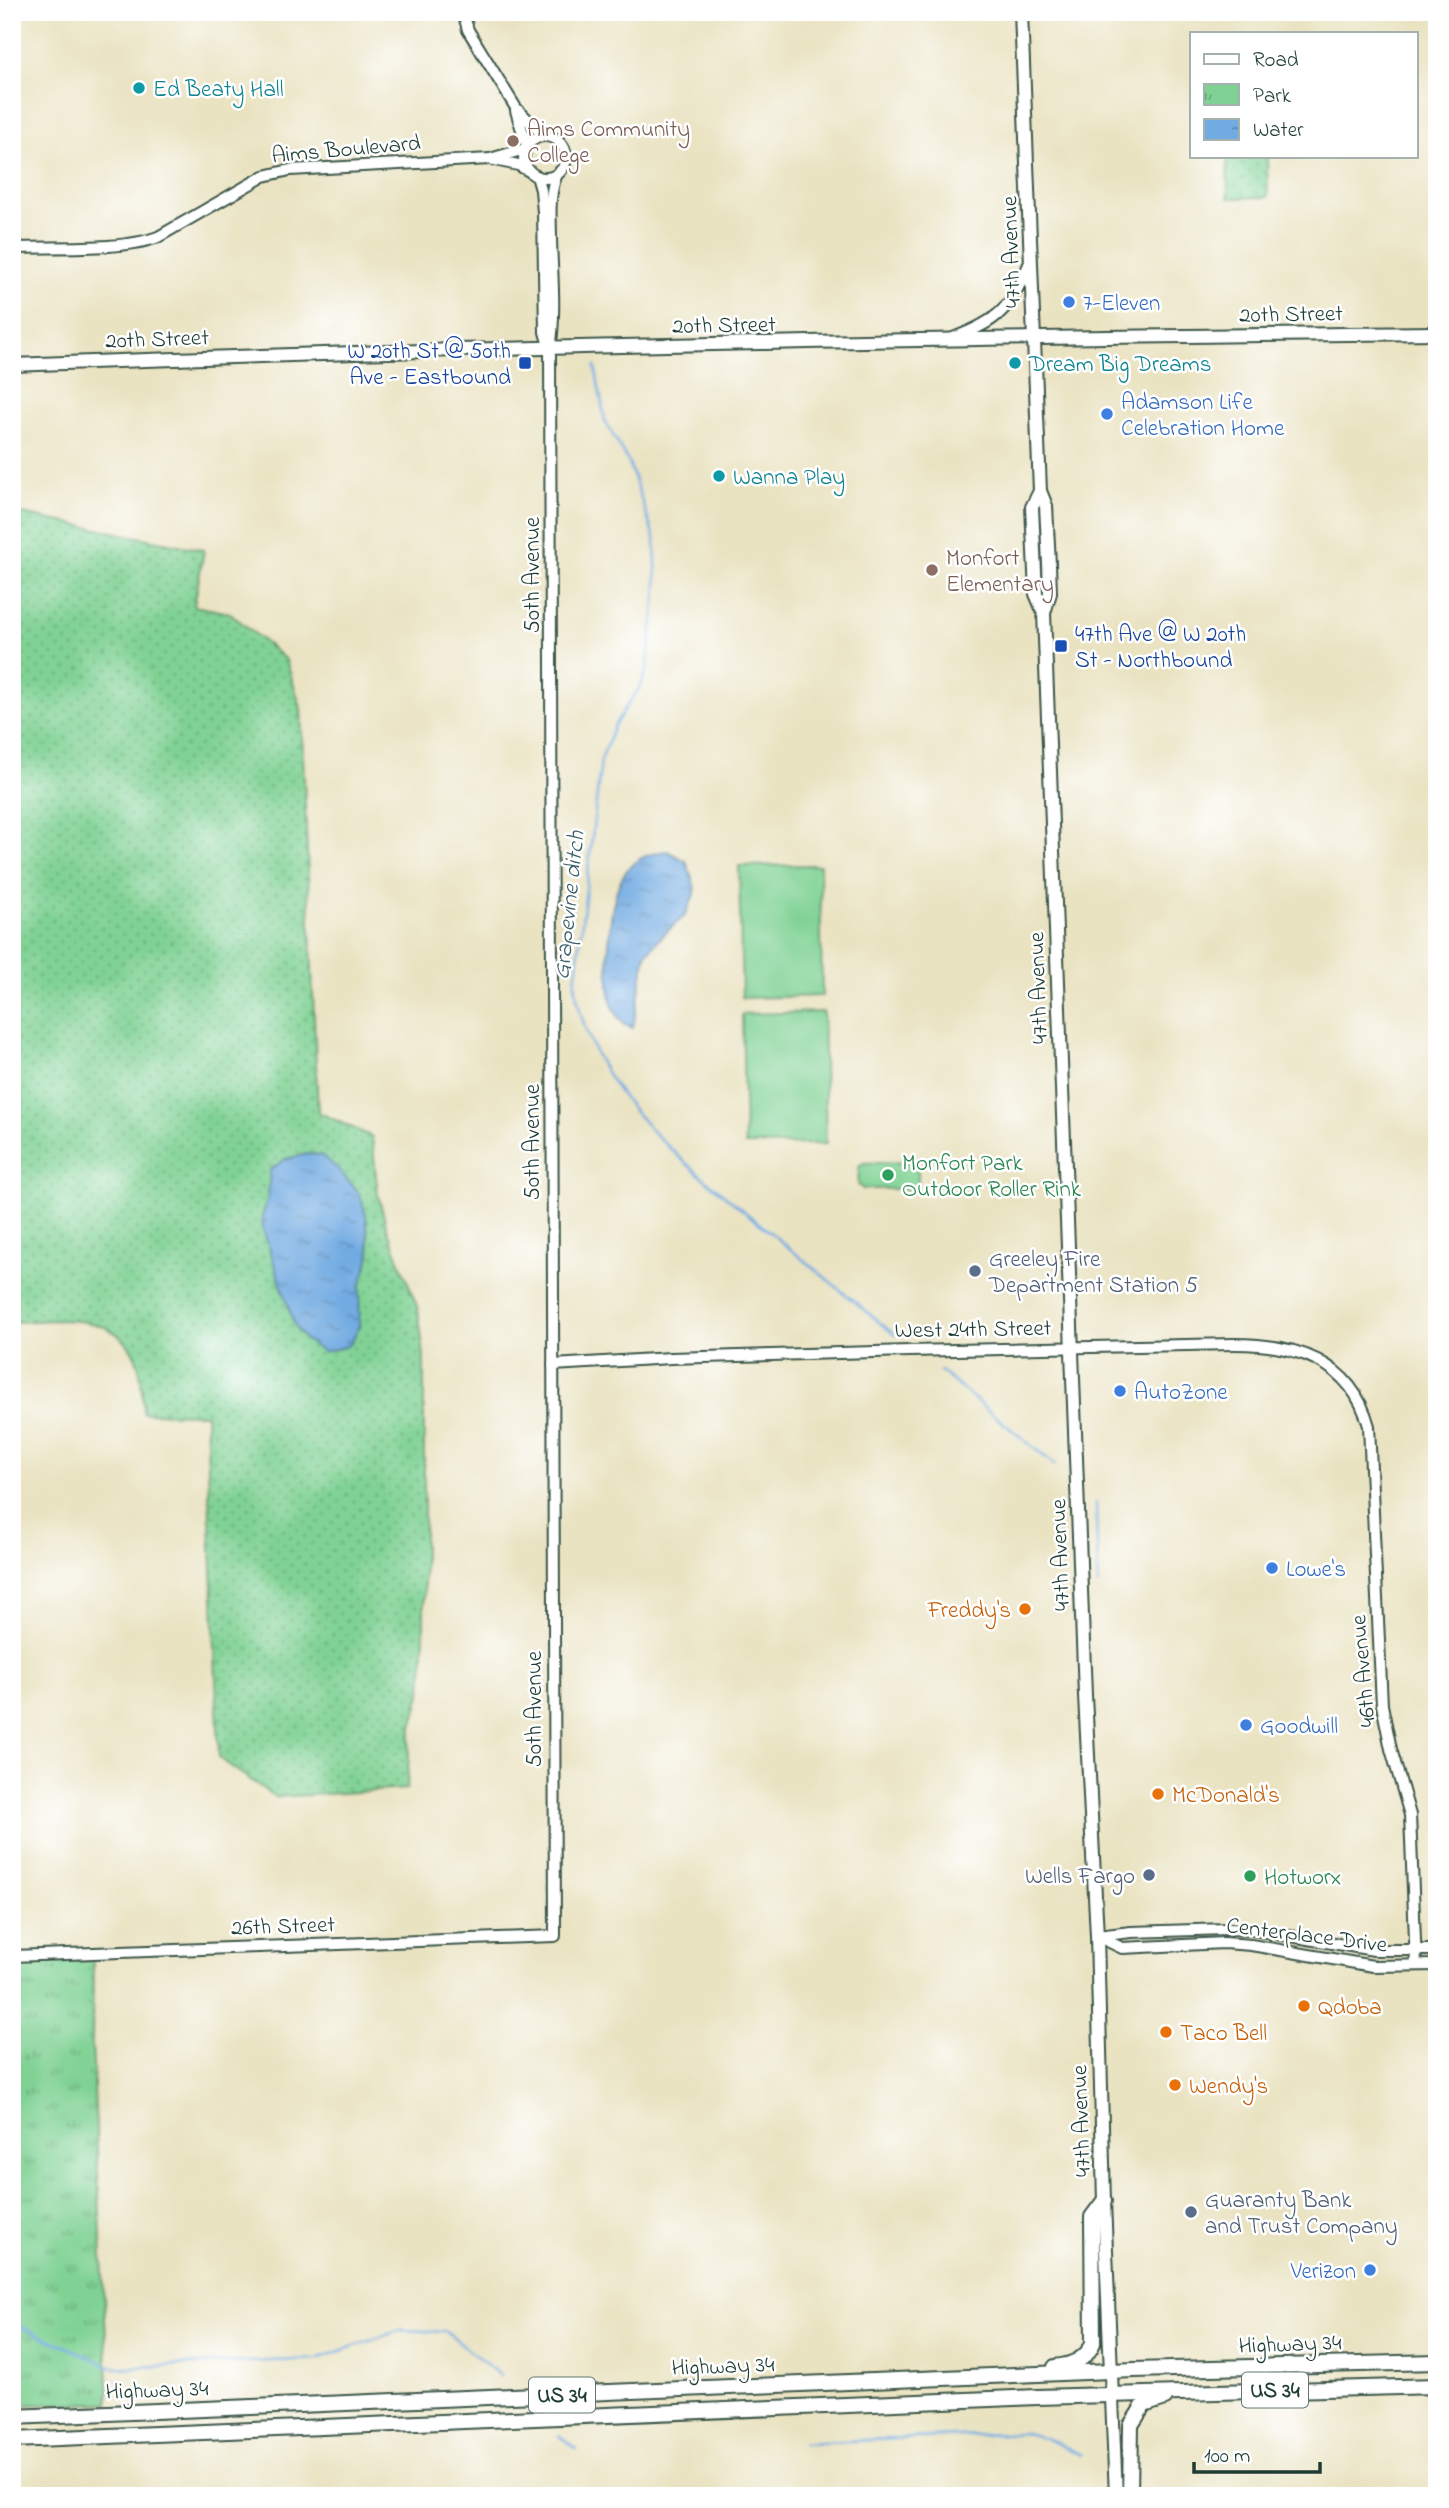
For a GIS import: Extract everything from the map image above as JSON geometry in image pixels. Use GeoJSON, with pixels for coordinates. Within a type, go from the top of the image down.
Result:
{"type":"FeatureCollection","features":[{"type":"Feature","properties":{"kind":"highway"},"geometry":{"type":"LineString","coordinates":[[940,2378],[1059,2367],[1080,2360],[1088,2354],[1095,2336],[1092,2217],[1104,2201]]}},
{"type":"Feature","properties":{"kind":"highway","name":"Highway 34"},"geometry":{"type":"LineString","coordinates":[[12,2417],[1111,2371],[1437,2362]]}},
{"type":"Feature","properties":{"kind":"highway","name":"Highway 34"},"geometry":{"type":"LineString","coordinates":[[12,2440],[1112,2394],[1437,2386]]}},
{"type":"Feature","properties":{"kind":"highway"},"geometry":{"type":"LineString","coordinates":[[1130,2496],[1131,2425],[1144,2405],[1165,2398],[1241,2391]]}},
{"type":"Feature","properties":{"kind":"main road","name":"47th Avenue"},"geometry":{"type":"LineString","coordinates":[[1021,12],[1040,491],[1032,507],[1036,594],[1044,613],[1097,1936],[1116,2496]]}},
{"type":"Feature","properties":{"kind":"main road","name":"20th Street"},"geometry":{"type":"LineString","coordinates":[[12,365],[265,355],[1033,337],[1437,333]]}},
{"type":"Feature","properties":{"kind":"street"},"geometry":{"type":"LineString","coordinates":[[463,12],[468,30],[516,108],[544,136]]}},
{"type":"Feature","properties":{"kind":"street"},"geometry":{"type":"LineString","coordinates":[[516,108],[526,148],[524,162],[533,173],[547,178],[557,174],[565,163],[565,149],[555,138],[544,136],[533,139],[526,148]]}},
{"type":"Feature","properties":{"kind":"street","name":"Aims Boulevard"},"geometry":{"type":"LineString","coordinates":[[490,159],[526,148]]}},
{"type":"Feature","properties":{"kind":"street","name":"Aims Boulevard"},"geometry":{"type":"LineString","coordinates":[[12,247],[128,244],[147,241],[254,180],[290,170],[490,159],[518,164],[533,173]]}},
{"type":"Feature","properties":{"kind":"street","name":"50th Avenue"},"geometry":{"type":"LineString","coordinates":[[533,173],[541,190],[545,332],[550,349]]}},
{"type":"Feature","properties":{"kind":"street","name":"50th Avenue"},"geometry":{"type":"LineString","coordinates":[[555,1936],[550,349],[553,331],[550,206],[552,186],[557,174]]}},
{"type":"Feature","properties":{"kind":"street"},"geometry":{"type":"LineString","coordinates":[[949,339],[976,329],[1002,312],[1016,294],[1031,260]]}},
{"type":"Feature","properties":{"kind":"street","name":"West 24th Street"},"geometry":{"type":"LineString","coordinates":[[554,1365],[671,1358],[1072,1347],[1270,1345],[1298,1350],[1325,1364],[1342,1379],[1365,1413]]}},
{"type":"Feature","properties":{"kind":"street","name":"46th Avenue"},"geometry":{"type":"LineString","coordinates":[[1365,1413],[1369,1426],[1371,1457],[1382,1705],[1391,1749],[1410,1815],[1416,1965]]}},
{"type":"Feature","properties":{"kind":"street","name":"Centerplace Drive"},"geometry":{"type":"LineString","coordinates":[[1097,1936],[1131,1932],[1227,1929],[1266,1932],[1367,1949],[1437,1950]]}},
{"type":"Feature","properties":{"kind":"street","name":"26th Street"},"geometry":{"type":"LineString","coordinates":[[12,1956],[555,1936]]}},
{"type":"Feature","properties":{"kind":"street","name":"Centerplace Drive"},"geometry":{"type":"LineString","coordinates":[[1097,1936],[1122,1948],[1251,1945],[1373,1966],[1437,1965]]}},
{"type":"Feature","properties":{"kind":"green space"},"geometry":{"type":"Polygon","coordinates":[[[1227,158],[1267,158],[1268,197],[1228,198],[1227,158]]]}},
{"type":"Feature","properties":{"kind":"green space"},"geometry":{"type":"Polygon","coordinates":[[[12,512],[204,550],[194,606],[230,613],[286,660],[301,708],[318,1112],[372,1137],[378,1195],[387,1228],[418,1309],[424,1356],[424,1658],[422,1690],[410,1735],[407,1789],[275,1797],[219,1758],[206,1414],[143,1413],[140,1371],[130,1347],[118,1335],[103,1327],[67,1320],[12,1322],[12,512]]]}},
{"type":"Feature","properties":{"kind":"green space"},"geometry":{"type":"Polygon","coordinates":[[[820,865],[822,996],[742,998],[739,866],[820,865]]]}},
{"type":"Feature","properties":{"kind":"green space"},"geometry":{"type":"Polygon","coordinates":[[[823,1012],[826,1144],[745,1145],[742,1014],[823,1012]]]}},
{"type":"Feature","properties":{"kind":"green space","name":"Monfort Park Outdoor Roller Rink"},"geometry":{"type":"Polygon","coordinates":[[[913,1162],[918,1166],[918,1184],[913,1189],[863,1189],[858,1185],[859,1167],[863,1163],[913,1162]]]}},
{"type":"Feature","properties":{"kind":"green space"},"geometry":{"type":"Polygon","coordinates":[[[93,1960],[92,2044],[109,2403],[12,2405],[12,1962],[93,1960]]]}},
{"type":"Feature","properties":{"kind":"water"},"geometry":{"type":"Polygon","coordinates":[[[667,851],[686,861],[696,890],[685,916],[646,954],[633,1028],[624,1025],[611,1001],[608,954],[611,917],[619,884],[625,873],[638,860],[667,851]]]}},
{"type":"Feature","properties":{"kind":"water"},"geometry":{"type":"Polygon","coordinates":[[[307,1154],[321,1155],[336,1167],[360,1194],[366,1216],[370,1256],[360,1287],[359,1326],[351,1343],[323,1352],[304,1339],[294,1324],[263,1229],[262,1217],[268,1198],[270,1170],[285,1159],[307,1154]]]}},
{"type":"Feature","properties":{"kind":"waterway","name":"Grapevine ditch"},"geometry":{"type":"LineString","coordinates":[[595,366],[605,421],[629,463],[655,540],[657,588],[647,670],[641,685],[615,724],[601,760],[575,983],[583,1022],[598,1058],[618,1090],[642,1120],[699,1175],[895,1335]]}},
{"type":"Feature","properties":{"kind":"waterway","name":"Grapevine ditch"},"geometry":{"type":"LineString","coordinates":[[940,1371],[1055,1465]]}},
{"type":"Feature","properties":{"kind":"waterway","name":"Grapevine ditch"},"geometry":{"type":"LineString","coordinates":[[1096,1503],[1098,1585]]}},
{"type":"Feature","properties":{"kind":"waterway"},"geometry":{"type":"LineString","coordinates":[[12,2323],[114,2368],[317,2359],[401,2330],[446,2332],[501,2376]]}},
{"type":"Feature","properties":{"kind":"waterway"},"geometry":{"type":"LineString","coordinates":[[803,2443],[1025,2433],[1045,2438],[1081,2455]]}},
{"type":"Feature","properties":{"kind":"waterway"},"geometry":{"type":"LineString","coordinates":[[560,2436],[576,2449]]}},
{"type":"Feature","properties":{"kind":"place","name":"Ed Beaty Hall"},"geometry":{"type":"Point","coordinates":[139,88]}},
{"type":"Feature","properties":{"kind":"place","name":"Aims Community College"},"geometry":{"type":"Point","coordinates":[513,141]}},
{"type":"Feature","properties":{"kind":"place","name":"7-Eleven"},"geometry":{"type":"Point","coordinates":[1069,302]}},
{"type":"Feature","properties":{"kind":"place","name":"W 20th St @ 50th Ave - Eastbound"},"geometry":{"type":"Point","coordinates":[525,363]}},
{"type":"Feature","properties":{"kind":"place","name":"Dream Big Dreams"},"geometry":{"type":"Point","coordinates":[1015,363]}},
{"type":"Feature","properties":{"kind":"place","name":"Adamson Life Celebration Home"},"geometry":{"type":"Point","coordinates":[1107,414]}},
{"type":"Feature","properties":{"kind":"place","name":"Wanna Play"},"geometry":{"type":"Point","coordinates":[719,476]}},
{"type":"Feature","properties":{"kind":"place","name":"Monfort Elementary"},"geometry":{"type":"Point","coordinates":[932,570]}},
{"type":"Feature","properties":{"kind":"place","name":"47th Ave @ W 20th St - Northbound"},"geometry":{"type":"Point","coordinates":[1061,646]}},
{"type":"Feature","properties":{"kind":"place","name":"Monfort Park Outdoor Roller Rink"},"geometry":{"type":"Point","coordinates":[888,1175]}},
{"type":"Feature","properties":{"kind":"place","name":"Greeley Fire Department Station 5"},"geometry":{"type":"Point","coordinates":[975,1271]}},
{"type":"Feature","properties":{"kind":"place","name":"AutoZone"},"geometry":{"type":"Point","coordinates":[1120,1391]}},
{"type":"Feature","properties":{"kind":"place","name":"Lowe's"},"geometry":{"type":"Point","coordinates":[1272,1568]}},
{"type":"Feature","properties":{"kind":"place","name":"Freddy's"},"geometry":{"type":"Point","coordinates":[1025,1609]}},
{"type":"Feature","properties":{"kind":"place","name":"Goodwill"},"geometry":{"type":"Point","coordinates":[1246,1725]}},
{"type":"Feature","properties":{"kind":"place","name":"McDonald's"},"geometry":{"type":"Point","coordinates":[1158,1794]}},
{"type":"Feature","properties":{"kind":"place","name":"Wells Fargo"},"geometry":{"type":"Point","coordinates":[1149,1875]}},
{"type":"Feature","properties":{"kind":"place","name":"Hotworx"},"geometry":{"type":"Point","coordinates":[1250,1876]}},
{"type":"Feature","properties":{"kind":"place","name":"Qdoba"},"geometry":{"type":"Point","coordinates":[1304,2006]}},
{"type":"Feature","properties":{"kind":"place","name":"Taco Bell"},"geometry":{"type":"Point","coordinates":[1166,2032]}},
{"type":"Feature","properties":{"kind":"place","name":"Wendy's"},"geometry":{"type":"Point","coordinates":[1175,2085]}},
{"type":"Feature","properties":{"kind":"place","name":"Guaranty Bank and Trust Company"},"geometry":{"type":"Point","coordinates":[1191,2212]}},
{"type":"Feature","properties":{"kind":"place","name":"Verizon"},"geometry":{"type":"Point","coordinates":[1370,2270]}}]}
